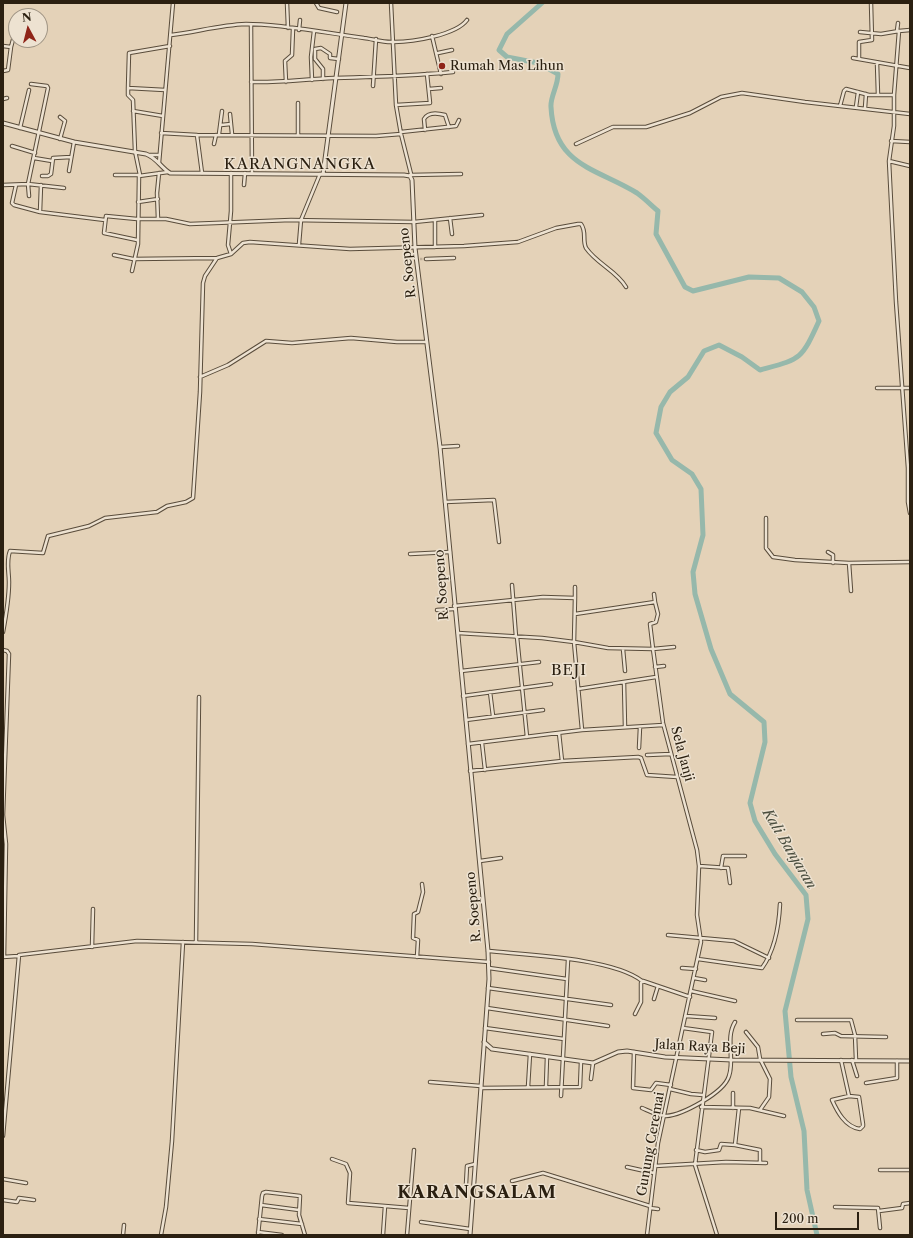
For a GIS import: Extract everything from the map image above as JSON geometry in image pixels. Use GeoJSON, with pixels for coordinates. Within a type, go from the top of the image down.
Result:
{"type":"FeatureCollection","features":[{"type":"Feature","properties":{"kind":"street"},"geometry":{"type":"LineString","coordinates":[[159,163],[173,3]]}},
{"type":"Feature","properties":{"kind":"street"},"geometry":{"type":"LineString","coordinates":[[287,3],[288,28]]}},
{"type":"Feature","properties":{"kind":"street"},"geometry":{"type":"LineString","coordinates":[[316,3],[319,8],[337,12]]}},
{"type":"Feature","properties":{"kind":"street"},"geometry":{"type":"LineString","coordinates":[[299,244],[302,220],[322,174],[335,78],[343,36],[346,3]]}},
{"type":"Feature","properties":{"kind":"street"},"geometry":{"type":"LineString","coordinates":[[390,3],[396,105],[410,175]]}},
{"type":"Feature","properties":{"kind":"street"},"geometry":{"type":"LineString","coordinates":[[858,59],[859,42],[871,40],[871,3]]}},
{"type":"Feature","properties":{"kind":"street"},"geometry":{"type":"LineString","coordinates":[[299,30],[300,20]]}},
{"type":"Feature","properties":{"kind":"street"},"geometry":{"type":"LineString","coordinates":[[171,35],[211,28],[251,24],[393,42],[432,36],[459,28],[467,20]]}},
{"type":"Feature","properties":{"kind":"street"},"geometry":{"type":"LineString","coordinates":[[898,23],[897,65],[894,95],[894,126],[889,161],[896,309],[903,388],[908,468],[908,502],[910,513]]}},
{"type":"Feature","properties":{"kind":"street"},"geometry":{"type":"LineString","coordinates":[[251,24],[253,134],[252,174]]}},
{"type":"Feature","properties":{"kind":"street"},"geometry":{"type":"LineString","coordinates":[[286,82],[285,61],[292,55],[293,29]]}},
{"type":"Feature","properties":{"kind":"street"},"geometry":{"type":"LineString","coordinates":[[860,32],[872,33],[910,30]]}},
{"type":"Feature","properties":{"kind":"street"},"geometry":{"type":"LineString","coordinates":[[312,80],[311,57],[314,31]]}},
{"type":"Feature","properties":{"kind":"street"},"geometry":{"type":"LineString","coordinates":[[432,36],[438,53],[441,74]]}},
{"type":"Feature","properties":{"kind":"street"},"geometry":{"type":"LineString","coordinates":[[373,86],[376,39]]}},
{"type":"Feature","properties":{"kind":"street"},"geometry":{"type":"LineString","coordinates":[[132,271],[137,240],[140,175],[135,151],[133,100],[129,97],[128,88],[129,53],[170,46]]}},
{"type":"Feature","properties":{"kind":"street"},"geometry":{"type":"LineString","coordinates":[[3,71],[8,70],[11,48]]}},
{"type":"Feature","properties":{"kind":"street"},"geometry":{"type":"LineString","coordinates":[[323,79],[323,68],[315,57],[316,48],[321,48],[330,54],[330,59],[339,59]]}},
{"type":"Feature","properties":{"kind":"street"},"geometry":{"type":"LineString","coordinates":[[438,53],[452,50]]}},
{"type":"Feature","properties":{"kind":"street"},"geometry":{"type":"LineString","coordinates":[[853,58],[910,68]]}},
{"type":"Feature","properties":{"kind":"street"},"geometry":{"type":"LineString","coordinates":[[877,63],[878,95]]}},
{"type":"Feature","properties":{"kind":"street"},"geometry":{"type":"LineString","coordinates":[[251,82],[286,82],[335,78],[395,77],[453,72]]}},
{"type":"Feature","properties":{"kind":"street"},"geometry":{"type":"LineString","coordinates":[[396,105],[430,103],[427,74]]}},
{"type":"Feature","properties":{"kind":"street"},"geometry":{"type":"LineString","coordinates":[[29,196],[28,184],[40,133],[48,87],[31,84]]}},
{"type":"Feature","properties":{"kind":"street"},"geometry":{"type":"LineString","coordinates":[[128,88],[165,90]]}},
{"type":"Feature","properties":{"kind":"street"},"geometry":{"type":"LineString","coordinates":[[429,89],[441,88]]}},
{"type":"Feature","properties":{"kind":"street"},"geometry":{"type":"LineString","coordinates":[[20,128],[30,90]]}},
{"type":"Feature","properties":{"kind":"street"},"geometry":{"type":"LineString","coordinates":[[840,106],[845,90],[866,94],[894,95]]}},
{"type":"Feature","properties":{"kind":"street"},"geometry":{"type":"LineString","coordinates":[[856,107],[858,92]]}},
{"type":"Feature","properties":{"kind":"street"},"geometry":{"type":"LineString","coordinates":[[576,144],[615,126],[646,127],[690,113],[721,98],[742,93],[910,114]]}},
{"type":"Feature","properties":{"kind":"street"},"geometry":{"type":"LineString","coordinates":[[866,94],[866,108]]}},
{"type":"Feature","properties":{"kind":"street"},"geometry":{"type":"LineString","coordinates":[[298,103],[298,135]]}},
{"type":"Feature","properties":{"kind":"street"},"geometry":{"type":"LineString","coordinates":[[133,111],[163,116]]}},
{"type":"Feature","properties":{"kind":"street"},"geometry":{"type":"LineString","coordinates":[[214,144],[220,125],[222,111]]}},
{"type":"Feature","properties":{"kind":"street"},"geometry":{"type":"LineString","coordinates":[[230,114],[232,134]]}},
{"type":"Feature","properties":{"kind":"street"},"geometry":{"type":"LineString","coordinates":[[425,130],[424,119],[428,114],[445,115],[449,127]]}},
{"type":"Feature","properties":{"kind":"street"},"geometry":{"type":"LineString","coordinates":[[60,117],[65,121],[60,139]]}},
{"type":"Feature","properties":{"kind":"street"},"geometry":{"type":"LineString","coordinates":[[161,133],[298,135],[401,133],[456,126],[459,120]]}},
{"type":"Feature","properties":{"kind":"street"},"geometry":{"type":"LineString","coordinates":[[3,123],[74,142],[135,151],[150,155],[159,155]]}},
{"type":"Feature","properties":{"kind":"street"},"geometry":{"type":"LineString","coordinates":[[220,125],[231,124]]}},
{"type":"Feature","properties":{"kind":"street"},"geometry":{"type":"LineString","coordinates":[[894,126],[898,127]]}},
{"type":"Feature","properties":{"kind":"street"},"geometry":{"type":"LineString","coordinates":[[197,134],[202,174]]}},
{"type":"Feature","properties":{"kind":"street"},"geometry":{"type":"LineString","coordinates":[[70,171],[74,142]]}},
{"type":"Feature","properties":{"kind":"street"},"geometry":{"type":"LineString","coordinates":[[891,142],[910,142]]}},
{"type":"Feature","properties":{"kind":"street"},"geometry":{"type":"LineString","coordinates":[[12,146],[35,153]]}},
{"type":"Feature","properties":{"kind":"street"},"geometry":{"type":"LineString","coordinates":[[150,155],[168,172]]}},
{"type":"Feature","properties":{"kind":"street"},"geometry":{"type":"LineString","coordinates":[[42,176],[48,176],[51,174],[52,161],[54,157],[71,157]]}},
{"type":"Feature","properties":{"kind":"street"},"geometry":{"type":"LineString","coordinates":[[34,158],[52,161]]}},
{"type":"Feature","properties":{"kind":"street"},"geometry":{"type":"LineString","coordinates":[[889,161],[910,166]]}},
{"type":"Feature","properties":{"kind":"street"},"geometry":{"type":"LineString","coordinates":[[115,175],[140,175],[168,172],[202,174],[461,174]]}},
{"type":"Feature","properties":{"kind":"street"},"geometry":{"type":"LineString","coordinates":[[158,218],[159,173]]}},
{"type":"Feature","properties":{"kind":"street"},"geometry":{"type":"LineString","coordinates":[[231,173],[228,247],[231,254]]}},
{"type":"Feature","properties":{"kind":"street"},"geometry":{"type":"LineString","coordinates":[[244,185],[245,174]]}},
{"type":"Feature","properties":{"kind":"street","name":"R. Soepeno"},"geometry":{"type":"LineString","coordinates":[[410,175],[412,180],[415,248],[418,259],[422,295],[425,342],[440,447],[456,633],[489,962],[484,1056],[470,1235]]}},
{"type":"Feature","properties":{"kind":"street"},"geometry":{"type":"LineString","coordinates":[[3,185],[28,184],[64,188]]}},
{"type":"Feature","properties":{"kind":"street"},"geometry":{"type":"LineString","coordinates":[[16,185],[13,204],[40,212],[105,220]]}},
{"type":"Feature","properties":{"kind":"street"},"geometry":{"type":"LineString","coordinates":[[40,212],[41,185]]}},
{"type":"Feature","properties":{"kind":"street"},"geometry":{"type":"LineString","coordinates":[[138,202],[158,198]]}},
{"type":"Feature","properties":{"kind":"street"},"geometry":{"type":"LineString","coordinates":[[137,240],[104,233],[105,220],[107,216],[137,219],[158,218],[190,224],[302,220],[414,222],[482,215]]}},
{"type":"Feature","properties":{"kind":"street"},"geometry":{"type":"LineString","coordinates":[[450,218],[452,234]]}},
{"type":"Feature","properties":{"kind":"street"},"geometry":{"type":"LineString","coordinates":[[434,220],[435,247]]}},
{"type":"Feature","properties":{"kind":"street"},"geometry":{"type":"LineString","coordinates":[[114,255],[134,259],[216,258],[231,254],[246,242],[299,244],[350,249],[415,248],[518,242],[556,228],[581,224],[584,229],[584,243],[587,249],[599,263],[626,287]]}},
{"type":"Feature","properties":{"kind":"street"},"geometry":{"type":"LineString","coordinates":[[3,632],[8,598],[8,568],[10,551],[43,553],[48,536],[89,526],[105,518],[157,512],[167,506],[191,500],[195,482],[203,283],[205,276],[216,258]]}},
{"type":"Feature","properties":{"kind":"street"},"geometry":{"type":"LineString","coordinates":[[426,259],[454,258]]}},
{"type":"Feature","properties":{"kind":"street"},"geometry":{"type":"LineString","coordinates":[[200,378],[228,365],[266,340],[296,343],[351,338],[397,342],[425,342]]}},
{"type":"Feature","properties":{"kind":"street"},"geometry":{"type":"LineString","coordinates":[[877,388],[910,388]]}},
{"type":"Feature","properties":{"kind":"street"},"geometry":{"type":"LineString","coordinates":[[440,447],[458,446]]}},
{"type":"Feature","properties":{"kind":"street"},"geometry":{"type":"LineString","coordinates":[[445,502],[494,500],[499,542]]}},
{"type":"Feature","properties":{"kind":"street"},"geometry":{"type":"LineString","coordinates":[[766,518],[766,548],[773,557],[833,563],[910,562]]}},
{"type":"Feature","properties":{"kind":"street"},"geometry":{"type":"LineString","coordinates":[[410,554],[450,552]]}},
{"type":"Feature","properties":{"kind":"street"},"geometry":{"type":"LineString","coordinates":[[828,552],[833,555],[833,563]]}},
{"type":"Feature","properties":{"kind":"street"},"geometry":{"type":"LineString","coordinates":[[849,563],[852,591]]}},
{"type":"Feature","properties":{"kind":"street"},"geometry":{"type":"LineString","coordinates":[[512,585],[527,737]]}},
{"type":"Feature","properties":{"kind":"street"},"geometry":{"type":"LineString","coordinates":[[575,587],[574,642],[582,730]]}},
{"type":"Feature","properties":{"kind":"street"},"geometry":{"type":"LineString","coordinates":[[575,614],[655,602],[654,594]]}},
{"type":"Feature","properties":{"kind":"street"},"geometry":{"type":"LineString","coordinates":[[438,610],[543,597],[575,598]]}},
{"type":"Feature","properties":{"kind":"street","name":"Sela Janji"},"geometry":{"type":"LineString","coordinates":[[655,602],[658,617],[656,622],[650,624],[652,649],[656,667],[663,725],[695,839],[699,866],[696,906],[701,937],[698,959],[677,1057]]}},
{"type":"Feature","properties":{"kind":"street"},"geometry":{"type":"LineString","coordinates":[[456,633],[574,642],[623,649],[674,647]]}},
{"type":"Feature","properties":{"kind":"street"},"geometry":{"type":"LineString","coordinates":[[623,649],[625,671]]}},
{"type":"Feature","properties":{"kind":"street"},"geometry":{"type":"LineString","coordinates":[[3,650],[7,651],[9,654],[3,815],[6,844],[3,957],[136,941],[291,946],[489,962]]}},
{"type":"Feature","properties":{"kind":"street"},"geometry":{"type":"LineString","coordinates":[[461,671],[539,662]]}},
{"type":"Feature","properties":{"kind":"street"},"geometry":{"type":"LineString","coordinates":[[656,667],[664,666]]}},
{"type":"Feature","properties":{"kind":"street"},"geometry":{"type":"LineString","coordinates":[[578,689],[656,677]]}},
{"type":"Feature","properties":{"kind":"street"},"geometry":{"type":"LineString","coordinates":[[624,682],[625,727]]}},
{"type":"Feature","properties":{"kind":"street"},"geometry":{"type":"LineString","coordinates":[[463,696],[551,684]]}},
{"type":"Feature","properties":{"kind":"street"},"geometry":{"type":"LineString","coordinates":[[490,692],[493,716]]}},
{"type":"Feature","properties":{"kind":"street"},"geometry":{"type":"LineString","coordinates":[[196,942],[199,697]]}},
{"type":"Feature","properties":{"kind":"street"},"geometry":{"type":"LineString","coordinates":[[465,720],[543,710]]}},
{"type":"Feature","properties":{"kind":"street"},"geometry":{"type":"LineString","coordinates":[[468,744],[582,730],[663,725]]}},
{"type":"Feature","properties":{"kind":"street"},"geometry":{"type":"LineString","coordinates":[[639,748],[640,727]]}},
{"type":"Feature","properties":{"kind":"street"},"geometry":{"type":"LineString","coordinates":[[559,733],[562,761]]}},
{"type":"Feature","properties":{"kind":"street"},"geometry":{"type":"LineString","coordinates":[[482,743],[485,770]]}},
{"type":"Feature","properties":{"kind":"street"},"geometry":{"type":"LineString","coordinates":[[647,755],[671,754]]}},
{"type":"Feature","properties":{"kind":"street"},"geometry":{"type":"LineString","coordinates":[[470,771],[562,761],[638,757],[641,758],[647,775],[677,777]]}},
{"type":"Feature","properties":{"kind":"street"},"geometry":{"type":"LineString","coordinates":[[721,868],[723,856],[745,856]]}},
{"type":"Feature","properties":{"kind":"street"},"geometry":{"type":"LineString","coordinates":[[480,861],[501,858]]}},
{"type":"Feature","properties":{"kind":"street"},"geometry":{"type":"LineString","coordinates":[[699,866],[728,868],[730,883]]}},
{"type":"Feature","properties":{"kind":"street"},"geometry":{"type":"LineString","coordinates":[[416,957],[418,940],[413,938],[414,914],[417,913],[423,892],[422,884]]}},
{"type":"Feature","properties":{"kind":"street"},"geometry":{"type":"LineString","coordinates":[[698,959],[760,969],[769,958],[776,936],[780,904]]}},
{"type":"Feature","properties":{"kind":"street"},"geometry":{"type":"LineString","coordinates":[[92,909],[92,947]]}},
{"type":"Feature","properties":{"kind":"street"},"geometry":{"type":"LineString","coordinates":[[668,935],[734,941],[769,958]]}},
{"type":"Feature","properties":{"kind":"street"},"geometry":{"type":"LineString","coordinates":[[161,1235],[166,1207],[172,1141],[183,942]]}},
{"type":"Feature","properties":{"kind":"street"},"geometry":{"type":"LineString","coordinates":[[488,951],[596,963],[620,969],[642,981],[690,997]]}},
{"type":"Feature","properties":{"kind":"street"},"geometry":{"type":"LineString","coordinates":[[3,1136],[18,956]]}},
{"type":"Feature","properties":{"kind":"street"},"geometry":{"type":"LineString","coordinates":[[561,1096],[568,960]]}},
{"type":"Feature","properties":{"kind":"street"},"geometry":{"type":"LineString","coordinates":[[489,968],[567,980]]}},
{"type":"Feature","properties":{"kind":"street"},"geometry":{"type":"LineString","coordinates":[[682,968],[696,969]]}},
{"type":"Feature","properties":{"kind":"street"},"geometry":{"type":"LineString","coordinates":[[694,978],[705,980]]}},
{"type":"Feature","properties":{"kind":"street"},"geometry":{"type":"LineString","coordinates":[[635,1014],[641,1002],[642,981]]}},
{"type":"Feature","properties":{"kind":"street"},"geometry":{"type":"LineString","coordinates":[[654,999],[658,986]]}},
{"type":"Feature","properties":{"kind":"street"},"geometry":{"type":"LineString","coordinates":[[488,988],[611,1005]]}},
{"type":"Feature","properties":{"kind":"street"},"geometry":{"type":"LineString","coordinates":[[691,991],[735,1001]]}},
{"type":"Feature","properties":{"kind":"street"},"geometry":{"type":"LineString","coordinates":[[487,1008],[608,1026]]}},
{"type":"Feature","properties":{"kind":"street"},"geometry":{"type":"LineString","coordinates":[[686,1016],[715,1018]]}},
{"type":"Feature","properties":{"kind":"street"},"geometry":{"type":"LineString","coordinates":[[796,1020],[851,1020],[855,1035],[856,1060]]}},
{"type":"Feature","properties":{"kind":"street"},"geometry":{"type":"LineString","coordinates":[[642,1108],[665,1116],[684,1112],[727,1081],[732,1060],[730,1032],[735,1022]]}},
{"type":"Feature","properties":{"kind":"street"},"geometry":{"type":"LineString","coordinates":[[485,1028],[564,1039]]}},
{"type":"Feature","properties":{"kind":"street"},"geometry":{"type":"LineString","coordinates":[[683,1028],[711,1031],[709,1059],[701,1107],[695,1165],[717,1235]]}},
{"type":"Feature","properties":{"kind":"street"},"geometry":{"type":"LineString","coordinates":[[746,1032],[758,1046],[760,1059],[769,1075],[769,1097],[760,1110]]}},
{"type":"Feature","properties":{"kind":"street"},"geometry":{"type":"LineString","coordinates":[[823,1034],[835,1033],[841,1036],[855,1035],[886,1037]]}},
{"type":"Feature","properties":{"kind":"street"},"geometry":{"type":"LineString","coordinates":[[484,1042],[492,1049],[484,1056]]}},
{"type":"Feature","properties":{"kind":"street","name":"Jalan Raya Beji"},"geometry":{"type":"LineString","coordinates":[[492,1049],[593,1063],[618,1052],[732,1060],[841,1059],[910,1061]]}},
{"type":"Feature","properties":{"kind":"street"},"geometry":{"type":"LineString","coordinates":[[634,1052],[633,1088],[651,1090],[656,1083],[671,1085]]}},
{"type":"Feature","properties":{"kind":"street"},"geometry":{"type":"LineString","coordinates":[[528,1087],[530,1054]]}},
{"type":"Feature","properties":{"kind":"street"},"geometry":{"type":"LineString","coordinates":[[546,1086],[547,1057]]}},
{"type":"Feature","properties":{"kind":"street","name":"Gunung Ceremai"},"geometry":{"type":"LineString","coordinates":[[647,1235],[655,1166],[677,1057]]}},
{"type":"Feature","properties":{"kind":"street"},"geometry":{"type":"LineString","coordinates":[[841,1059],[849,1096]]}},
{"type":"Feature","properties":{"kind":"street"},"geometry":{"type":"LineString","coordinates":[[852,1060],[856,1076]]}},
{"type":"Feature","properties":{"kind":"street"},"geometry":{"type":"LineString","coordinates":[[866,1083],[897,1078],[897,1060]]}},
{"type":"Feature","properties":{"kind":"street"},"geometry":{"type":"LineString","coordinates":[[430,1082],[481,1087],[580,1087],[581,1062]]}},
{"type":"Feature","properties":{"kind":"street"},"geometry":{"type":"LineString","coordinates":[[591,1079],[593,1063]]}},
{"type":"Feature","properties":{"kind":"street"},"geometry":{"type":"LineString","coordinates":[[670,1089],[703,1098]]}},
{"type":"Feature","properties":{"kind":"street"},"geometry":{"type":"LineString","coordinates":[[733,1093],[733,1108]]}},
{"type":"Feature","properties":{"kind":"street"},"geometry":{"type":"LineString","coordinates":[[849,1096],[859,1097],[863,1124],[860,1129],[856,1129],[840,1117],[832,1100],[849,1096]]}},
{"type":"Feature","properties":{"kind":"street"},"geometry":{"type":"LineString","coordinates":[[701,1107],[760,1110],[784,1116]]}},
{"type":"Feature","properties":{"kind":"street"},"geometry":{"type":"LineString","coordinates":[[736,1145],[739,1108]]}},
{"type":"Feature","properties":{"kind":"street"},"geometry":{"type":"LineString","coordinates":[[696,1150],[704,1152],[719,1150],[721,1144],[736,1145],[760,1150],[760,1163]]}},
{"type":"Feature","properties":{"kind":"street"},"geometry":{"type":"LineString","coordinates":[[407,1235],[414,1150]]}},
{"type":"Feature","properties":{"kind":"street"},"geometry":{"type":"LineString","coordinates":[[332,1160],[346,1164],[350,1172],[348,1203],[409,1208]]}},
{"type":"Feature","properties":{"kind":"street"},"geometry":{"type":"LineString","coordinates":[[655,1166],[695,1165],[726,1162],[766,1163]]}},
{"type":"Feature","properties":{"kind":"street"},"geometry":{"type":"LineString","coordinates":[[466,1184],[467,1166],[475,1164]]}},
{"type":"Feature","properties":{"kind":"street"},"geometry":{"type":"LineString","coordinates":[[626,1167],[654,1173]]}},
{"type":"Feature","properties":{"kind":"street"},"geometry":{"type":"LineString","coordinates":[[880,1170],[910,1170]]}},
{"type":"Feature","properties":{"kind":"street"},"geometry":{"type":"LineString","coordinates":[[512,1181],[543,1173],[658,1209]]}},
{"type":"Feature","properties":{"kind":"street"},"geometry":{"type":"LineString","coordinates":[[3,1178],[26,1183]]}},
{"type":"Feature","properties":{"kind":"street"},"geometry":{"type":"LineString","coordinates":[[282,1235],[258,1233],[264,1192],[291,1195],[300,1198],[299,1210],[305,1235]]}},
{"type":"Feature","properties":{"kind":"street"},"geometry":{"type":"LineString","coordinates":[[3,1200],[17,1202],[19,1198],[34,1200]]}},
{"type":"Feature","properties":{"kind":"street"},"geometry":{"type":"LineString","coordinates":[[879,1211],[902,1208],[903,1204],[910,1203]]}},
{"type":"Feature","properties":{"kind":"street"},"geometry":{"type":"LineString","coordinates":[[261,1205],[299,1210]]}},
{"type":"Feature","properties":{"kind":"street"},"geometry":{"type":"LineString","coordinates":[[383,1235],[385,1206]]}},
{"type":"Feature","properties":{"kind":"street"},"geometry":{"type":"LineString","coordinates":[[835,1206],[877,1207],[879,1211],[880,1228]]}},
{"type":"Feature","properties":{"kind":"street"},"geometry":{"type":"LineString","coordinates":[[259,1219],[302,1224]]}},
{"type":"Feature","properties":{"kind":"street"},"geometry":{"type":"LineString","coordinates":[[421,1222],[470,1229]]}},
{"type":"Feature","properties":{"kind":"street"},"geometry":{"type":"LineString","coordinates":[[123,1235],[124,1225]]}},
{"type":"Feature","properties":{"kind":"waterway","name":"Kali Banjaran"},"geometry":{"type":"LineString","coordinates":[[542,3],[507,34],[499,50],[507,57],[538,63],[558,74],[551,107],[554,127],[560,142],[569,154],[580,163],[637,193],[658,211],[656,234],[685,287],[693,291],[749,277],[779,278],[802,292],[814,307],[819,321],[808,344],[798,356],[784,363],[760,370],[742,357],[719,345],[704,351],[688,377],[670,392],[661,407],[656,433],[672,460],[692,474],[701,489],[703,535],[693,572],[695,594],[711,649],[730,694],[764,722],[765,742],[750,803],[755,821],[775,854],[806,895],[808,919],[785,1011],[791,1077],[804,1131],[807,1190],[817,1235]]}},
{"type":"Feature","properties":{"kind":"tunnel"},"geometry":{"type":"LineString","coordinates":[[420,259],[426,259]]}},
{"type":"Feature","properties":{"kind":"place","name":"Rumah Mas Lihun"},"geometry":{"type":"Point","coordinates":[442,66]}},
{"type":"Feature","properties":{"kind":"district","name":"KARANGNANGKA"},"geometry":{"type":"Point","coordinates":[300,165]}},
{"type":"Feature","properties":{"kind":"district","name":"BEJI"},"geometry":{"type":"Point","coordinates":[569,671]}},
{"type":"Feature","properties":{"kind":"district","name":"KARANGSALAM"},"geometry":{"type":"Point","coordinates":[477,1193]}}]}
